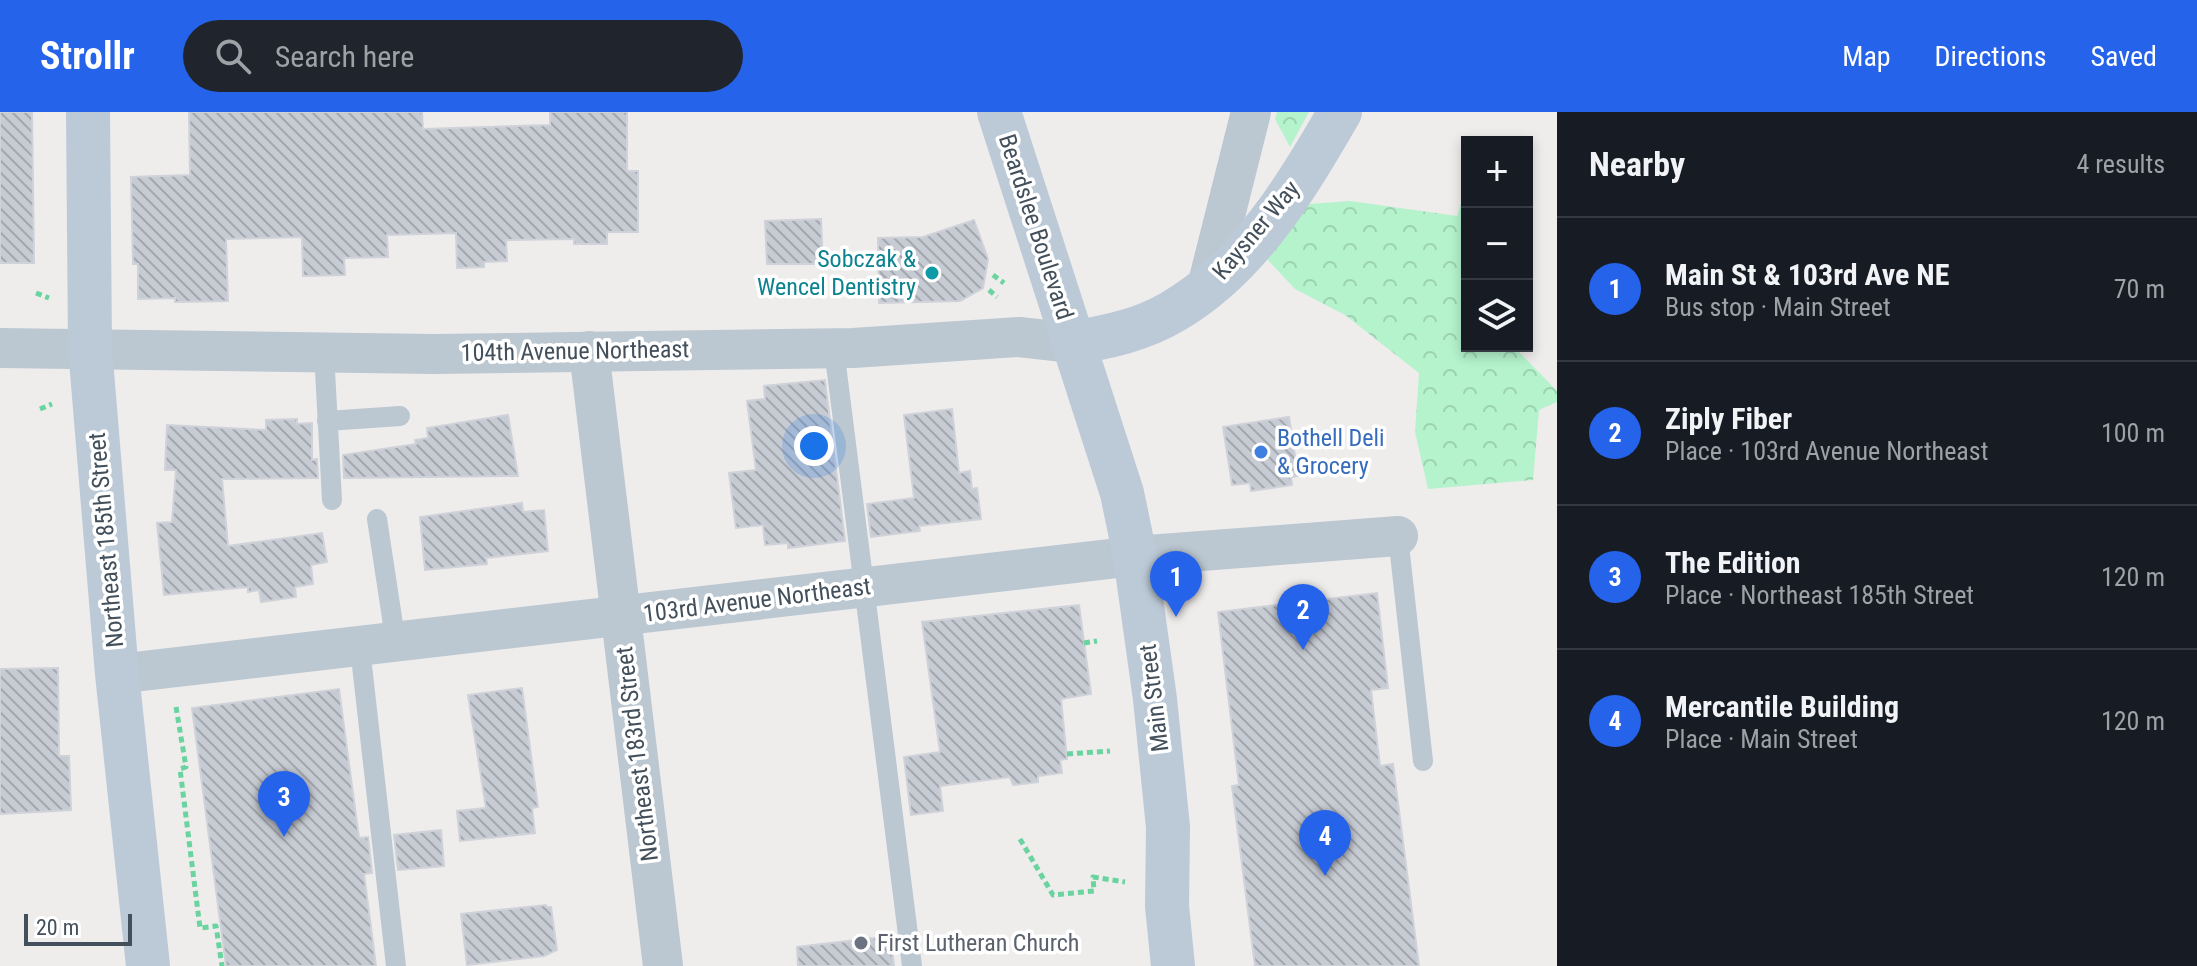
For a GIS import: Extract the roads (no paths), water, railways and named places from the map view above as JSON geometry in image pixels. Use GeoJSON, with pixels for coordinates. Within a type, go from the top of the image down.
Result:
{"type":"FeatureCollection","features":[{"type":"Feature","properties":{"kind":"main road","name":"Northeast 185th Street"},"geometry":{"type":"LineString","coordinates":[[88,112],[90,348],[117,674],[148,966]]}},
{"type":"Feature","properties":{"kind":"main road","name":"Beardslee Boulevard"},"geometry":{"type":"LineString","coordinates":[[999,112],[1073,343]]}},
{"type":"Feature","properties":{"kind":"main road","name":"Kaysner Way"},"geometry":{"type":"LineString","coordinates":[[1147,324],[1171,313],[1207,287],[1252,243],[1282,206],[1340,112]]}},
{"type":"Feature","properties":{"kind":"main road","name":"104th Avenue Northeast"},"geometry":{"type":"LineString","coordinates":[[1073,343],[1112,336],[1147,324]]}},
{"type":"Feature","properties":{"kind":"main road","name":"Main Street"},"geometry":{"type":"LineString","coordinates":[[1073,343],[1122,493],[1135,556],[1155,699],[1168,827],[1167,906],[1173,966]]}},
{"type":"Feature","properties":{"kind":"street"},"geometry":{"type":"LineString","coordinates":[[1207,287],[1251,112]]}},
{"type":"Feature","properties":{"kind":"street","name":"104th Avenue Northeast"},"geometry":{"type":"LineString","coordinates":[[0,348],[433,354],[834,349],[1019,337],[1073,343]]}},
{"type":"Feature","properties":{"kind":"street","name":"Northeast 183rd Street"},"geometry":{"type":"LineString","coordinates":[[589,351],[663,966]]}},
{"type":"Feature","properties":{"kind":"street","name":"103rd Avenue Northeast"},"geometry":{"type":"LineString","coordinates":[[117,674],[1135,556],[1398,536]]}},
{"type":"Feature","properties":{"kind":"lane"},"geometry":{"type":"LineString","coordinates":[[834,349],[912,966]]}},
{"type":"Feature","properties":{"kind":"lane"},"geometry":{"type":"LineString","coordinates":[[324,352],[332,500]]}},
{"type":"Feature","properties":{"kind":"lane"},"geometry":{"type":"LineString","coordinates":[[327,421],[400,416]]}},
{"type":"Feature","properties":{"kind":"lane"},"geometry":{"type":"LineString","coordinates":[[377,519],[378,646],[396,966]]}},
{"type":"Feature","properties":{"kind":"lane"},"geometry":{"type":"LineString","coordinates":[[1398,536],[1423,761]]}},
{"type":"Feature","properties":{"kind":"place","name":"Sobczak & Wencel Dentistry"},"geometry":{"type":"Point","coordinates":[932,273]}},
{"type":"Feature","properties":{"kind":"place","name":"Bothell Deli & Grocery"},"geometry":{"type":"Point","coordinates":[1261,452]}},
{"type":"Feature","properties":{"kind":"place","name":"Main St & 103rd Ave NE"},"geometry":{"type":"Point","coordinates":[1176,617]}},
{"type":"Feature","properties":{"kind":"place","name":"Ziply Fiber"},"geometry":{"type":"Point","coordinates":[1303,650]}},
{"type":"Feature","properties":{"kind":"place","name":"The Edition"},"geometry":{"type":"Point","coordinates":[284,837]}},
{"type":"Feature","properties":{"kind":"place","name":"Mercantile Building"},"geometry":{"type":"Point","coordinates":[1325,876]}},
{"type":"Feature","properties":{"kind":"place","name":"First Lutheran Church"},"geometry":{"type":"Point","coordinates":[861,943]}}]}
